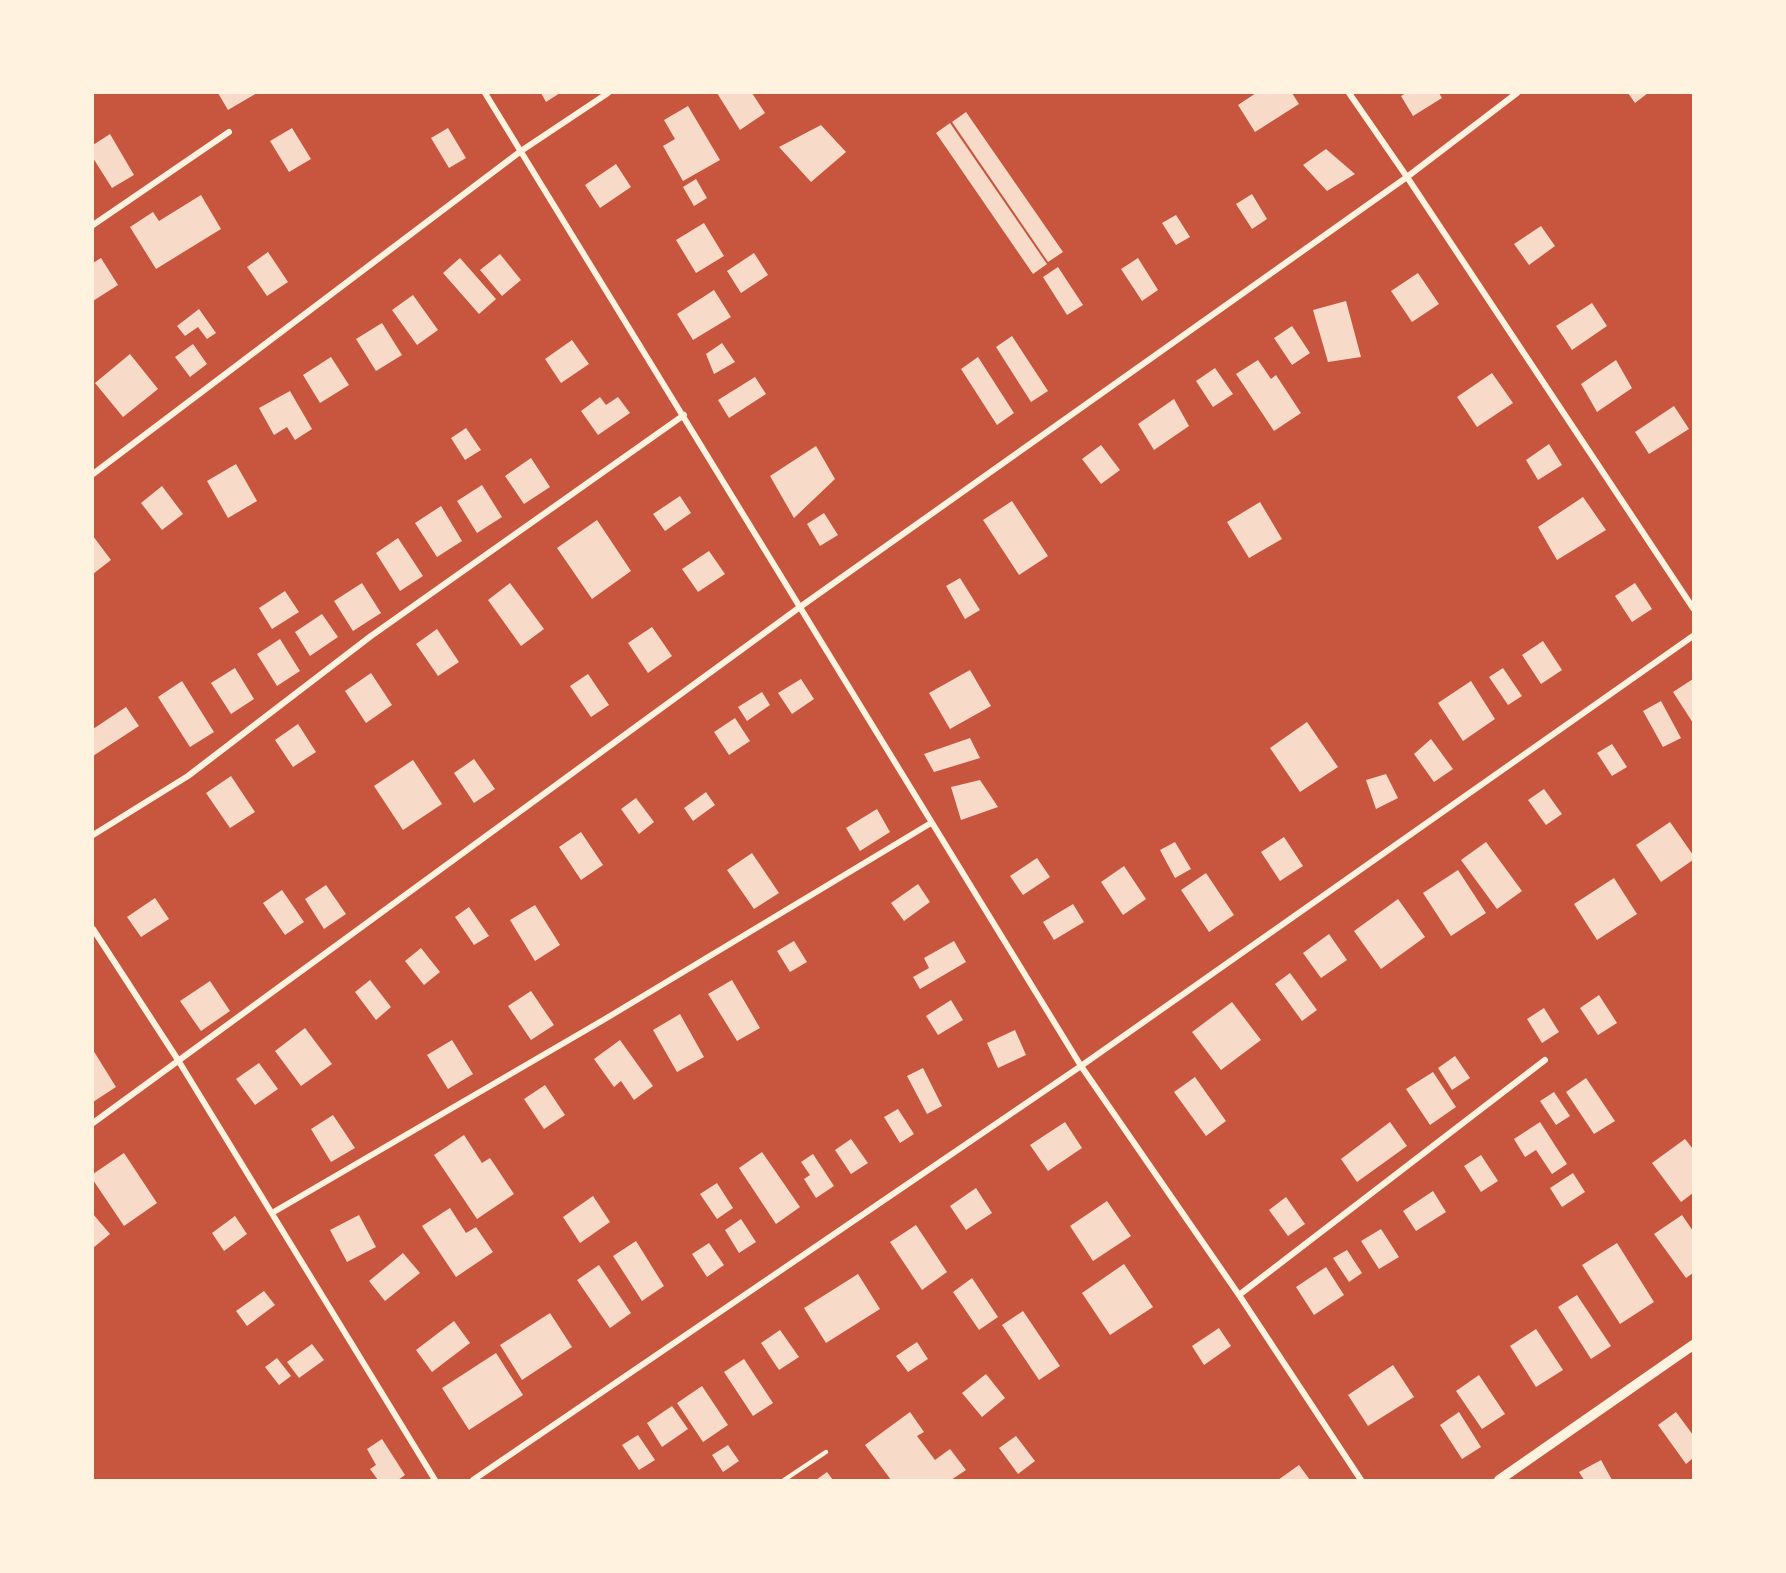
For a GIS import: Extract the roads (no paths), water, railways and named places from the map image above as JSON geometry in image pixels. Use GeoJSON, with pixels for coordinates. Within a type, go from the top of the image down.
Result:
{"type":"FeatureCollection","features":[{"type":"Feature","properties":{"kind":"street"},"geometry":{"type":"LineString","coordinates":[[484,93],[684,415],[1081,1066],[1239,1295],[1361,1480]]}},
{"type":"Feature","properties":{"kind":"street"},"geometry":{"type":"LineString","coordinates":[[93,474],[521,151],[608,93]]}},
{"type":"Feature","properties":{"kind":"street"},"geometry":{"type":"LineString","coordinates":[[1349,93],[1693,608]]}},
{"type":"Feature","properties":{"kind":"street"},"geometry":{"type":"LineString","coordinates":[[93,1123],[800,607],[1407,177],[1516,93]]}},
{"type":"Feature","properties":{"kind":"street"},"geometry":{"type":"LineString","coordinates":[[93,225],[229,132]]}},
{"type":"Feature","properties":{"kind":"street"},"geometry":{"type":"LineString","coordinates":[[93,834],[188,776],[371,636],[684,415]]}},
{"type":"Feature","properties":{"kind":"street"},"geometry":{"type":"LineString","coordinates":[[473,1480],[1081,1066],[1693,636]]}},
{"type":"Feature","properties":{"kind":"street"},"geometry":{"type":"LineString","coordinates":[[272,1213],[605,1019],[931,823]]}},
{"type":"Feature","properties":{"kind":"street"},"geometry":{"type":"LineString","coordinates":[[93,929],[178,1060],[435,1480]]}},
{"type":"Feature","properties":{"kind":"street"},"geometry":{"type":"LineString","coordinates":[[1239,1295],[1545,1060]]}},
{"type":"Feature","properties":{"kind":"street"},"geometry":{"type":"LineString","coordinates":[[1499,1480],[1693,1345]]}},
{"type":"Feature","properties":{"kind":"lane"},"geometry":{"type":"LineString","coordinates":[[784,1480],[826,1452]]}}]}
